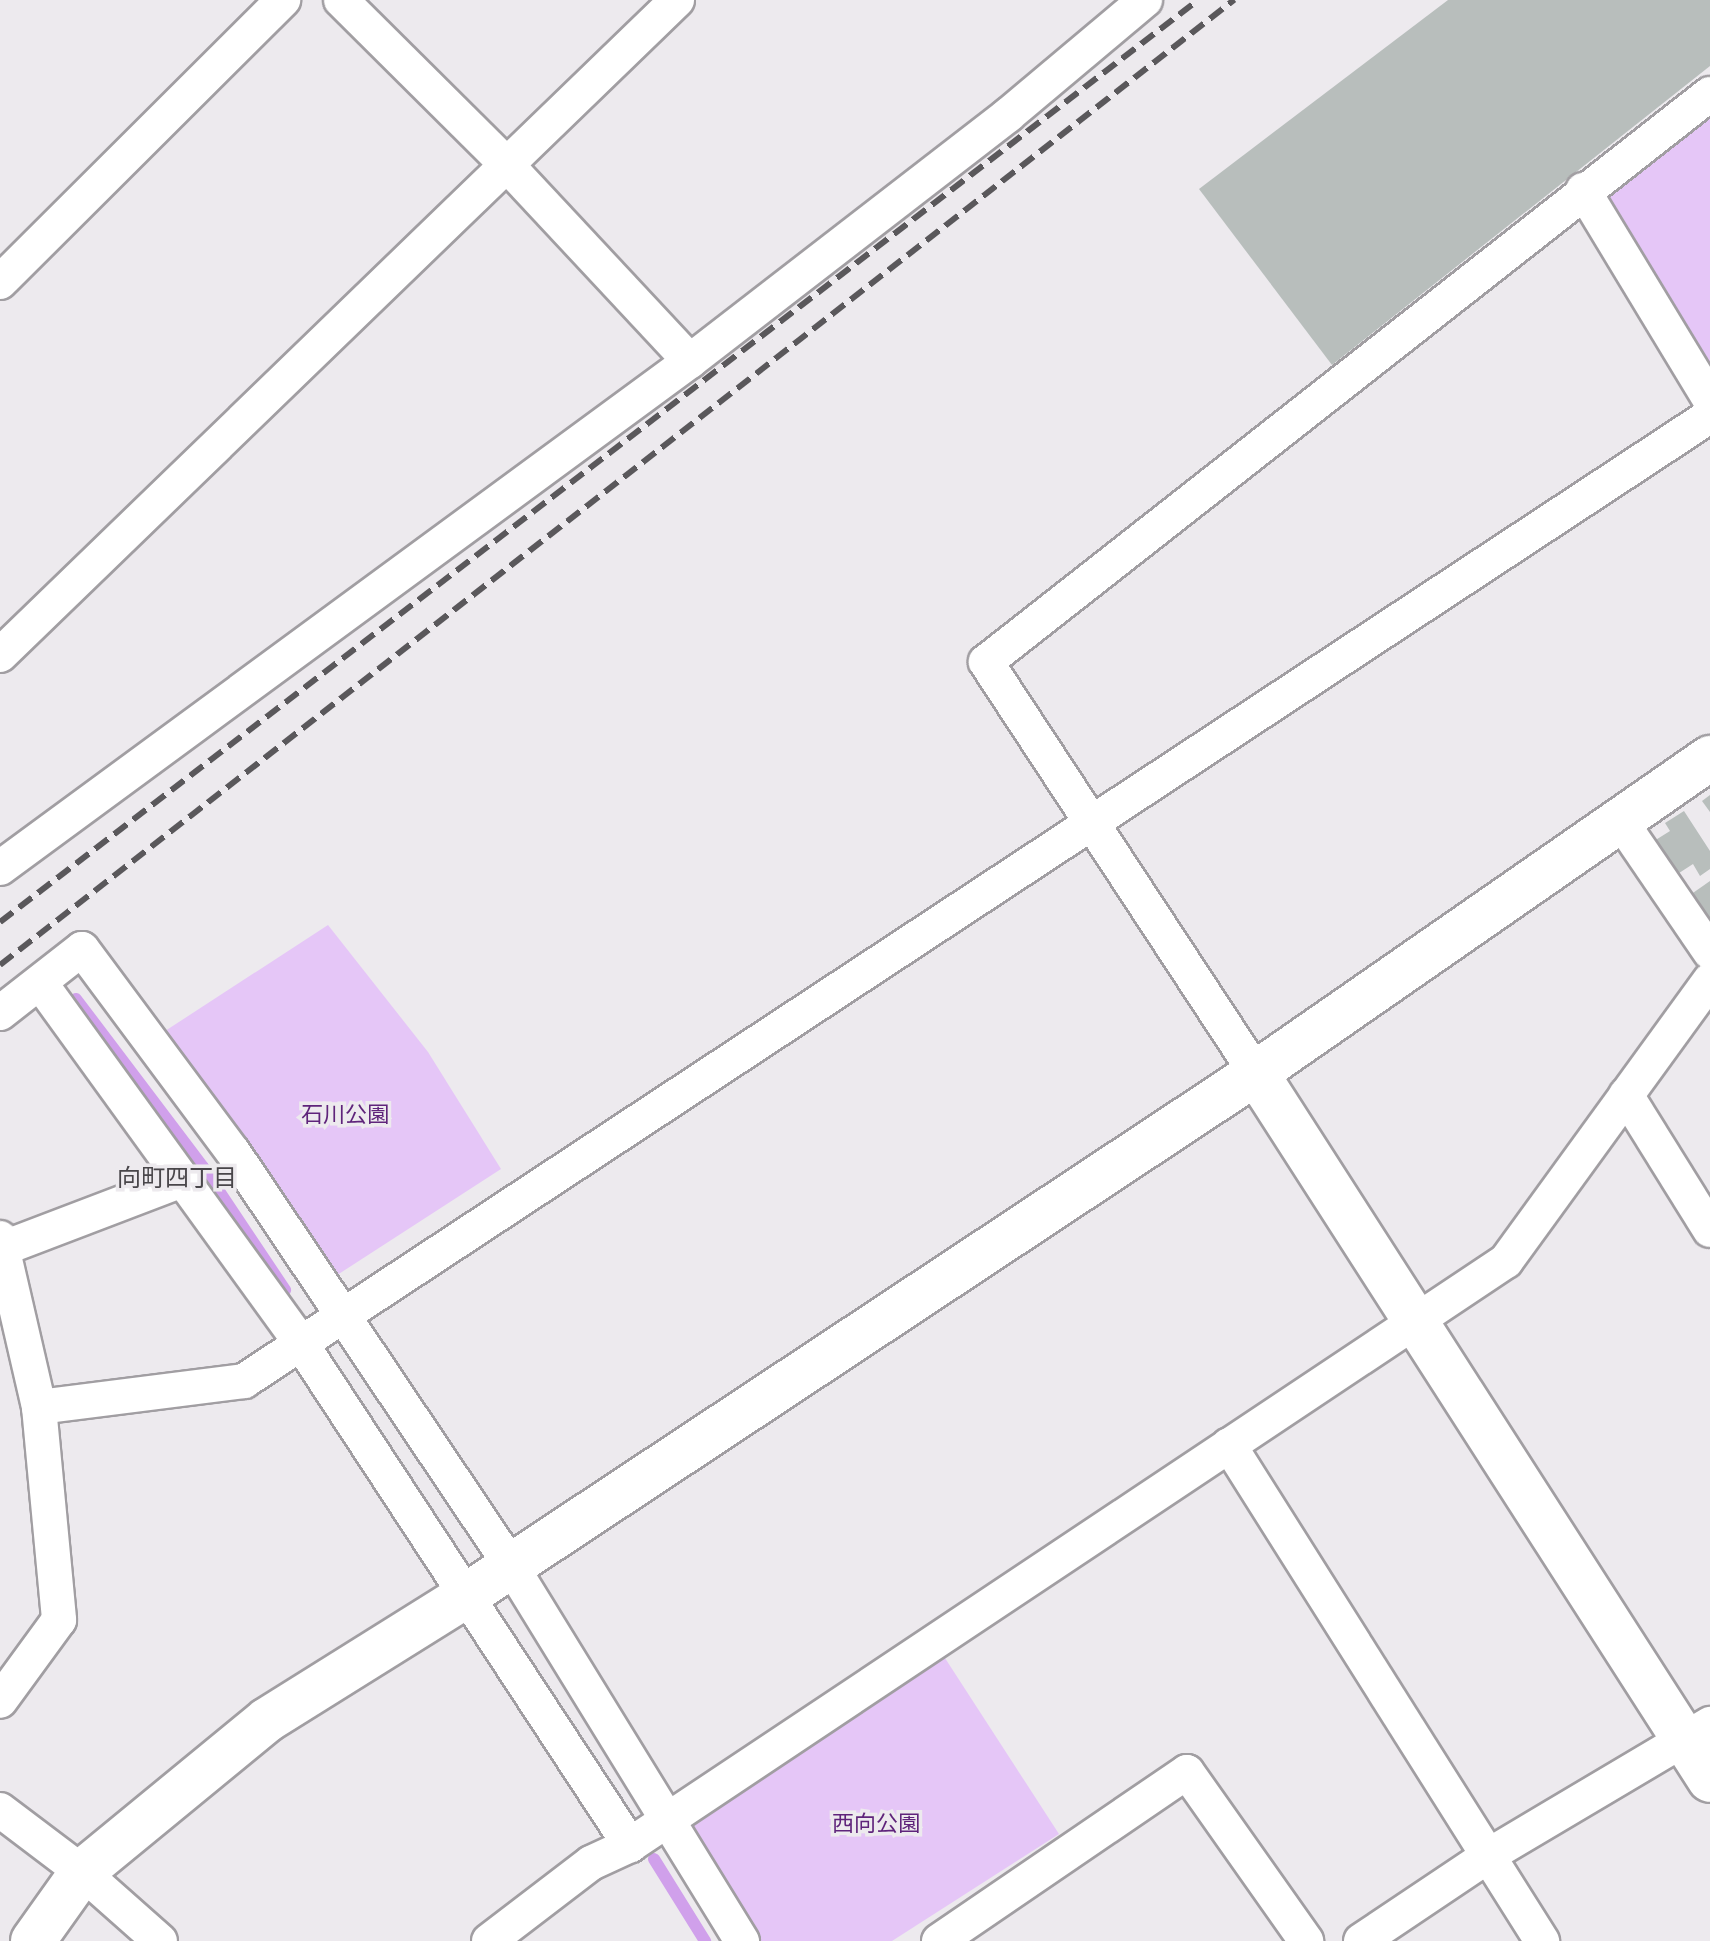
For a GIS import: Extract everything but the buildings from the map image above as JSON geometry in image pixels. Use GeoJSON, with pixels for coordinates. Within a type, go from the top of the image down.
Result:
{"type":"FeatureCollection","features":[{"type":"Feature","properties":{"kind":"street"},"geometry":{"type":"LineString","coordinates":[[0,282],[283,0]]}},
{"type":"Feature","properties":{"kind":"street"},"geometry":{"type":"LineString","coordinates":[[341,0],[507,165],[690,361]]}},
{"type":"Feature","properties":{"kind":"street"},"geometry":{"type":"LineString","coordinates":[[0,655],[677,0]]}},
{"type":"Feature","properties":{"kind":"street"},"geometry":{"type":"LineString","coordinates":[[3,860],[690,361],[1008,115],[1145,0]]}},
{"type":"Feature","properties":{"kind":"street"},"geometry":{"type":"LineString","coordinates":[[1710,94],[1583,190],[986,662],[1418,1322],[1697,1732],[1710,1780]]}},
{"type":"Feature","properties":{"kind":"street"},"geometry":{"type":"LineString","coordinates":[[1583,190],[1710,400]]}},
{"type":"Feature","properties":{"kind":"street"},"geometry":{"type":"LineString","coordinates":[[39,1407],[244,1381],[1710,416]]}},
{"type":"Feature","properties":{"kind":"street"},"geometry":{"type":"LineString","coordinates":[[33,1941],[82,1872],[267,1720],[467,1595],[1256,1073],[1622,823],[1710,758]]}},
{"type":"Feature","properties":{"kind":"street"},"geometry":{"type":"LineString","coordinates":[[1622,823],[1710,952]]}},
{"type":"Feature","properties":{"kind":"street"},"geometry":{"type":"LineString","coordinates":[[0,1013],[82,949],[233,1152],[345,1316],[510,1564],[742,1941]]}},
{"type":"Feature","properties":{"kind":"street"},"geometry":{"type":"LineString","coordinates":[[489,1941],[591,1863],[630,1845],[1506,1261],[1710,980]]}},
{"type":"Feature","properties":{"kind":"street"},"geometry":{"type":"LineString","coordinates":[[41,984],[300,1342],[630,1845]]}},
{"type":"Feature","properties":{"kind":"street"},"geometry":{"type":"LineString","coordinates":[[1626,1095],[1710,1230]]}},
{"type":"Feature","properties":{"kind":"street"},"geometry":{"type":"LineString","coordinates":[[0,1701],[59,1620],[39,1407],[2,1243],[182,1180]]}},
{"type":"Feature","properties":{"kind":"street"},"geometry":{"type":"LineString","coordinates":[[1229,1445],[1491,1854],[1542,1941]]}},
{"type":"Feature","properties":{"kind":"street"},"geometry":{"type":"LineString","coordinates":[[1361,1941],[1491,1854],[1697,1732]]}},
{"type":"Feature","properties":{"kind":"street"},"geometry":{"type":"LineString","coordinates":[[939,1941],[1187,1772],[1306,1941]]}},
{"type":"Feature","properties":{"kind":"street"},"geometry":{"type":"LineString","coordinates":[[0,1810],[82,1872],[160,1941]]}},
{"type":"Feature","properties":{"kind":"green space"},"geometry":{"type":"Polygon","coordinates":[[[1710,115],[1710,377],[1596,203],[1710,115]]]}},
{"type":"Feature","properties":{"kind":"green space","name":"石川公園"},"geometry":{"type":"Polygon","coordinates":[[[328,925],[428,1052],[501,1169],[331,1279],[162,1033],[328,925]]]}},
{"type":"Feature","properties":{"kind":"green space","name":"西向公園"},"geometry":{"type":"Polygon","coordinates":[[[943,1655],[1059,1834],[892,1941],[747,1941],[674,1828],[943,1655]]]}},
{"type":"Feature","properties":{"kind":"waterway"},"geometry":{"type":"LineString","coordinates":[[76,999],[203,1167],[285,1290]]}},
{"type":"Feature","properties":{"kind":"waterway"},"geometry":{"type":"LineString","coordinates":[[654,1859],[705,1941]]}},
{"type":"Feature","properties":{"kind":"railway"},"geometry":{"type":"LineString","coordinates":[[0,922],[1198,0]]}},
{"type":"Feature","properties":{"kind":"railway"},"geometry":{"type":"LineString","coordinates":[[0,965],[1234,0]]}},
{"type":"Feature","properties":{"kind":"district","name":"向町四丁目"},"geometry":{"type":"Point","coordinates":[177,1179]}}]}
